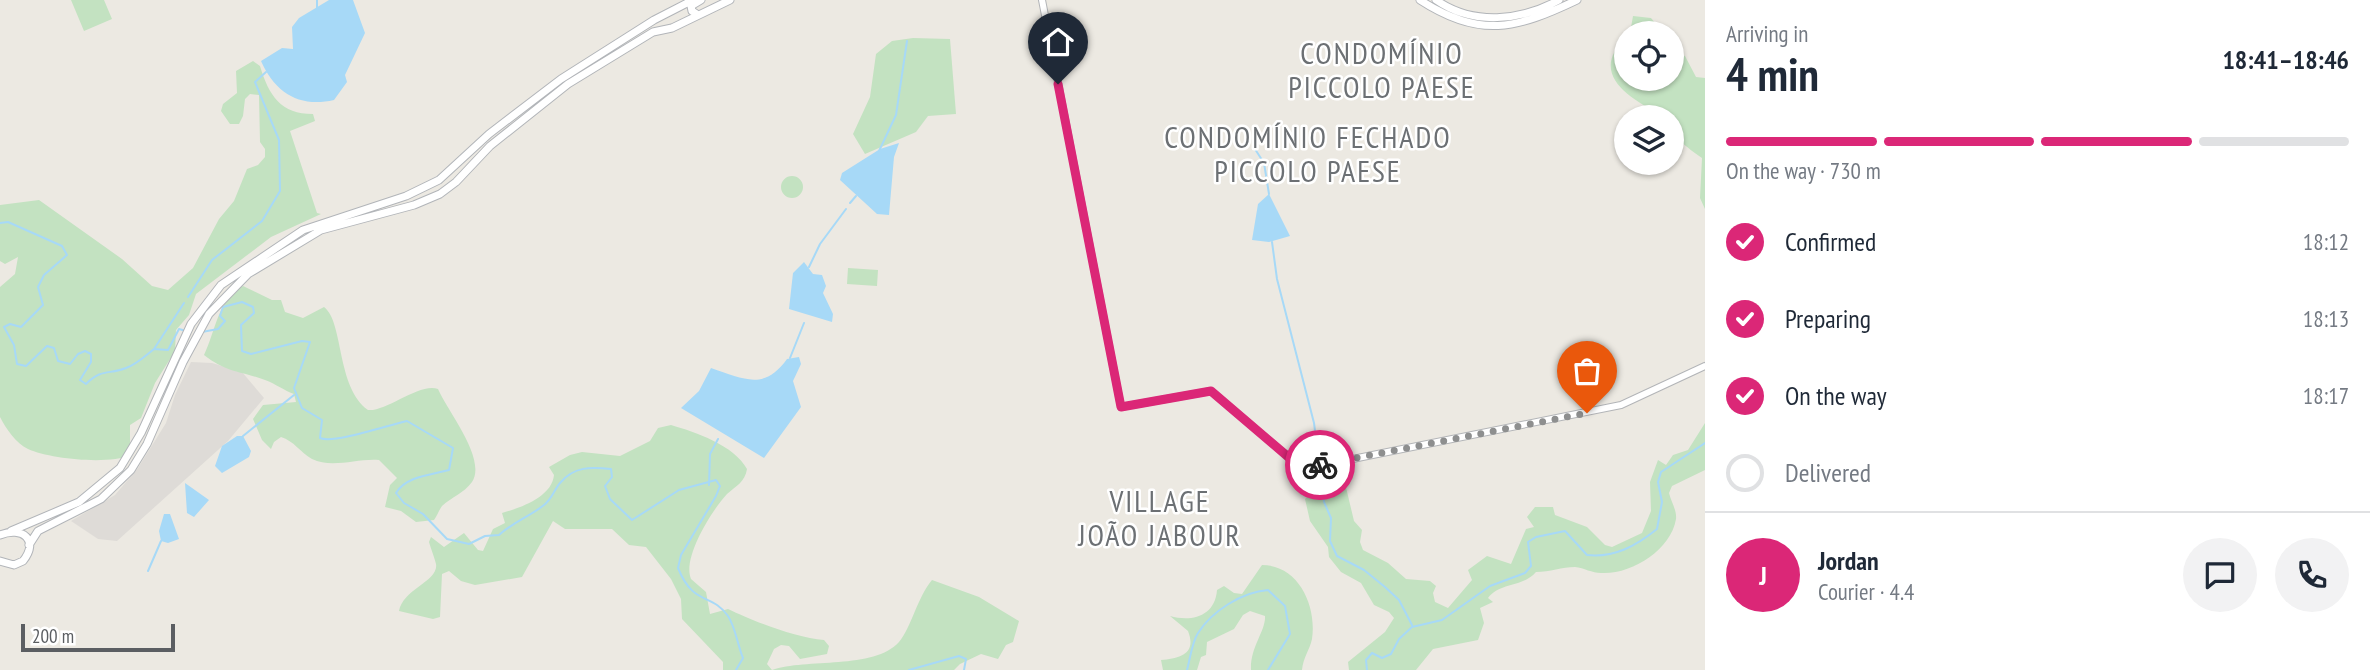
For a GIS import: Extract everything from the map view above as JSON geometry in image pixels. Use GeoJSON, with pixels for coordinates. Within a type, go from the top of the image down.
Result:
{"type":"FeatureCollection","features":[{"type":"Feature","properties":{"kind":"main road"},"geometry":{"type":"LineString","coordinates":[[0,535],[79,502],[106,483],[120,468],[141,433],[188,331],[221,285],[275,246],[320,222],[406,195],[439,180],[512,115],[561,79],[654,20],[693,0]]}},
{"type":"Feature","properties":{"kind":"main road"},"geometry":{"type":"LineString","coordinates":[[698,15],[692,11],[691,6],[701,0]]}},
{"type":"Feature","properties":{"kind":"main road"},"geometry":{"type":"LineString","coordinates":[[0,561],[13,565],[23,561],[38,531],[101,499],[131,470],[148,444],[198,332],[209,314],[248,274],[321,230],[414,205],[440,194],[457,182],[490,146],[568,84],[653,32],[672,28],[721,2],[730,0]]}},
{"type":"Feature","properties":{"kind":"main road"},"geometry":{"type":"LineString","coordinates":[[1420,0],[1456,20],[1480,25],[1525,23],[1577,0]]}},
{"type":"Feature","properties":{"kind":"main road"},"geometry":{"type":"LineString","coordinates":[[1436,0],[1455,11],[1484,17],[1525,15],[1559,0]]}},
{"type":"Feature","properties":{"kind":"main road"},"geometry":{"type":"LineString","coordinates":[[1480,25],[1485,23],[1484,17]]}},
{"type":"Feature","properties":{"kind":"main road"},"geometry":{"type":"LineString","coordinates":[[654,20],[672,28]]}},
{"type":"Feature","properties":{"kind":"main road"},"geometry":{"type":"LineString","coordinates":[[11,531],[23,533],[29,545]]}},
{"type":"Feature","properties":{"kind":"street"},"geometry":{"type":"LineString","coordinates":[[1042,0],[1121,407],[1211,391],[1293,461],[1298,470],[1621,405],[1705,366]]}},
{"type":"Feature","properties":{"kind":"shaded area"},"geometry":{"type":"Polygon","coordinates":[[[191,362],[212,363],[242,372],[264,398],[228,441],[117,541],[98,539],[71,521],[115,495],[138,468],[166,423],[175,395],[191,362]]]}},
{"type":"Feature","properties":{"kind":"green space"},"geometry":{"type":"Polygon","coordinates":[[[71,0],[104,0],[112,19],[84,31],[71,0]]]}},
{"type":"Feature","properties":{"kind":"green space"},"geometry":{"type":"Polygon","coordinates":[[[1633,16],[1651,18],[1653,21],[1632,21],[1633,16]]]}},
{"type":"Feature","properties":{"kind":"green space"},"geometry":{"type":"Polygon","coordinates":[[[913,38],[950,39],[956,114],[928,116],[916,132],[865,154],[853,134],[870,97],[876,54],[892,41],[913,38]]]}},
{"type":"Feature","properties":{"kind":"green space"},"geometry":{"type":"Polygon","coordinates":[[[1614,54],[1614,77],[1612,73],[1611,62],[1614,54]]]}},
{"type":"Feature","properties":{"kind":"green space"},"geometry":{"type":"Polygon","coordinates":[[[1684,56],[1696,77],[1705,78],[1705,209],[1700,198],[1702,158],[1684,144],[1684,105],[1645,105],[1626,92],[1684,91],[1684,56]]]}},
{"type":"Feature","properties":{"kind":"green space"},"geometry":{"type":"Polygon","coordinates":[[[253,61],[260,66],[272,94],[278,101],[292,111],[313,114],[315,121],[290,131],[317,213],[321,214],[271,237],[196,294],[189,315],[176,330],[175,351],[155,383],[141,418],[130,425],[130,455],[108,460],[79,460],[50,456],[28,449],[12,435],[0,417],[0,287],[15,274],[18,257],[5,264],[0,261],[0,205],[39,200],[122,259],[152,286],[168,290],[193,268],[219,219],[234,201],[247,169],[258,165],[265,157],[265,149],[260,142],[259,95],[250,94],[245,99],[239,124],[230,124],[221,111],[223,104],[237,93],[236,71],[253,61]]]}},
{"type":"Feature","properties":{"kind":"green space"},"geometry":{"type":"Polygon","coordinates":[[[792,176],[800,179],[803,187],[800,195],[792,198],[784,195],[781,187],[784,179],[792,176]]]}},
{"type":"Feature","properties":{"kind":"green space"},"geometry":{"type":"Polygon","coordinates":[[[848,268],[878,270],[877,286],[847,284],[848,268]]]}},
{"type":"Feature","properties":{"kind":"green space"},"geometry":{"type":"Polygon","coordinates":[[[243,286],[272,300],[281,300],[285,312],[303,318],[324,307],[335,326],[350,386],[368,410],[384,407],[422,390],[438,389],[464,435],[474,461],[475,472],[469,486],[442,506],[434,520],[416,522],[401,511],[385,507],[390,485],[397,478],[379,460],[320,462],[281,437],[274,442],[271,449],[262,440],[253,419],[263,405],[296,402],[294,394],[265,380],[227,368],[204,355],[222,308],[234,292],[243,286]]]}},
{"type":"Feature","properties":{"kind":"green space"},"geometry":{"type":"Polygon","coordinates":[[[1705,423],[1705,470],[1672,486],[1669,493],[1676,516],[1673,530],[1658,550],[1648,558],[1637,565],[1613,573],[1598,573],[1575,567],[1536,572],[1525,580],[1499,589],[1488,598],[1493,602],[1480,608],[1484,623],[1478,640],[1433,649],[1416,670],[1349,670],[1348,662],[1385,632],[1394,618],[1389,612],[1374,605],[1361,583],[1341,572],[1329,557],[1328,547],[1310,521],[1305,499],[1331,476],[1344,479],[1354,521],[1362,530],[1360,542],[1363,550],[1388,563],[1406,579],[1430,581],[1436,586],[1433,593],[1435,602],[1448,608],[1472,580],[1468,570],[1487,556],[1511,564],[1526,529],[1534,527],[1527,517],[1535,507],[1553,507],[1555,515],[1587,527],[1605,545],[1612,547],[1642,533],[1651,511],[1650,482],[1658,460],[1666,465],[1673,455],[1688,450],[1705,423]]]}},
{"type":"Feature","properties":{"kind":"green space"},"geometry":{"type":"Polygon","coordinates":[[[671,425],[724,446],[747,469],[742,481],[714,511],[694,547],[689,570],[691,579],[706,592],[710,614],[728,609],[762,624],[824,640],[829,646],[827,654],[800,659],[789,646],[781,645],[774,649],[767,664],[772,670],[723,670],[723,662],[682,619],[681,599],[671,579],[646,547],[629,545],[612,529],[565,529],[553,521],[522,577],[475,585],[461,581],[449,571],[442,574],[440,617],[433,619],[399,611],[407,597],[427,581],[435,570],[436,564],[429,542],[431,537],[444,547],[464,533],[478,550],[483,551],[493,529],[505,523],[502,513],[534,500],[548,490],[554,475],[549,467],[570,455],[582,452],[620,456],[650,441],[658,428],[671,425]]]}},
{"type":"Feature","properties":{"kind":"green space"},"geometry":{"type":"Polygon","coordinates":[[[1262,565],[1275,567],[1295,579],[1308,601],[1313,626],[1312,639],[1302,670],[1251,670],[1265,616],[1250,611],[1243,615],[1234,629],[1207,642],[1206,655],[1201,657],[1197,670],[1163,670],[1161,660],[1180,656],[1190,645],[1188,631],[1170,616],[1194,618],[1207,612],[1217,590],[1224,586],[1234,593],[1242,594],[1262,565]]]}},
{"type":"Feature","properties":{"kind":"green space"},"geometry":{"type":"Polygon","coordinates":[[[932,580],[979,597],[1019,621],[1013,642],[1006,645],[998,659],[981,654],[960,664],[954,670],[772,670],[803,664],[857,660],[888,651],[903,636],[932,580]]]}},
{"type":"Feature","properties":{"kind":"water"},"geometry":{"type":"Polygon","coordinates":[[[329,0],[353,0],[365,33],[345,75],[347,82],[334,100],[300,100],[281,90],[261,61],[282,48],[293,49],[292,27],[299,18],[329,0]]]}},
{"type":"Feature","properties":{"kind":"water"},"geometry":{"type":"Polygon","coordinates":[[[899,143],[894,157],[889,215],[877,214],[840,180],[842,173],[880,149],[899,143]]]}},
{"type":"Feature","properties":{"kind":"water"},"geometry":{"type":"Polygon","coordinates":[[[1269,194],[1290,236],[1269,242],[1252,240],[1258,204],[1269,194]]]}},
{"type":"Feature","properties":{"kind":"water"},"geometry":{"type":"Polygon","coordinates":[[[804,262],[813,274],[822,275],[826,286],[823,293],[833,314],[832,322],[789,309],[793,273],[804,262]]]}},
{"type":"Feature","properties":{"kind":"water"},"geometry":{"type":"Polygon","coordinates":[[[799,357],[801,364],[793,381],[801,407],[764,458],[681,408],[699,391],[711,368],[743,378],[762,379],[778,369],[787,359],[799,357]]]}},
{"type":"Feature","properties":{"kind":"water"},"geometry":{"type":"Polygon","coordinates":[[[237,436],[243,436],[251,451],[249,457],[222,473],[215,466],[222,446],[237,436]]]}},
{"type":"Feature","properties":{"kind":"water"},"geometry":{"type":"Polygon","coordinates":[[[185,483],[209,500],[194,517],[187,513],[185,483]]]}},
{"type":"Feature","properties":{"kind":"water"},"geometry":{"type":"Polygon","coordinates":[[[164,514],[170,514],[179,539],[168,543],[161,541],[159,531],[164,514]]]}},
{"type":"Feature","properties":{"kind":"waterway"},"geometry":{"type":"LineString","coordinates":[[317,0],[317,9]]}},
{"type":"Feature","properties":{"kind":"waterway"},"geometry":{"type":"LineString","coordinates":[[879,151],[896,115],[907,41]]}},
{"type":"Feature","properties":{"kind":"waterway"},"geometry":{"type":"LineString","coordinates":[[188,297],[212,260],[262,221],[280,191],[279,140],[255,82],[266,72]]}},
{"type":"Feature","properties":{"kind":"waterway"},"geometry":{"type":"LineString","coordinates":[[1253,146],[1264,163],[1269,194]]}},
{"type":"Feature","properties":{"kind":"waterway"},"geometry":{"type":"LineString","coordinates":[[850,203],[856,196]]}},
{"type":"Feature","properties":{"kind":"waterway"},"geometry":{"type":"LineString","coordinates":[[809,267],[820,244],[846,209]]}},
{"type":"Feature","properties":{"kind":"waterway"},"geometry":{"type":"LineString","coordinates":[[0,223],[8,222],[62,246],[67,255],[44,275],[38,287],[43,305],[21,327],[10,324],[4,327],[14,345],[17,364],[26,366],[47,346],[54,348],[58,361],[70,364],[78,354],[85,351],[91,354],[91,362],[80,380],[86,384],[101,374],[130,366],[154,349],[168,350],[179,329],[186,331]]}},
{"type":"Feature","properties":{"kind":"waterway"},"geometry":{"type":"LineString","coordinates":[[1272,242],[1277,279],[1314,423],[1319,462]]}},
{"type":"Feature","properties":{"kind":"waterway"},"geometry":{"type":"LineString","coordinates":[[202,332],[218,329],[225,321],[220,316],[223,307],[242,302],[253,307],[254,313],[241,325],[242,351],[251,354],[302,341],[310,342],[294,388],[302,408],[322,420],[320,438],[349,436],[407,421],[453,448],[449,470],[412,480],[400,487],[396,493],[404,503],[423,514],[447,539],[469,544],[485,536],[499,535],[544,505],[565,477],[583,469],[611,469],[612,477],[605,486],[610,499],[632,520],[679,490],[716,480],[720,486],[716,496],[681,555],[678,568],[690,589],[715,604],[728,616],[743,658],[736,670]]}},
{"type":"Feature","properties":{"kind":"waterway"},"geometry":{"type":"LineString","coordinates":[[154,349],[184,303]]}},
{"type":"Feature","properties":{"kind":"waterway"},"geometry":{"type":"LineString","coordinates":[[790,358],[804,323]]}},
{"type":"Feature","properties":{"kind":"waterway"},"geometry":{"type":"LineString","coordinates":[[243,436],[294,395]]}},
{"type":"Feature","properties":{"kind":"waterway"},"geometry":{"type":"LineString","coordinates":[[709,485],[710,454],[718,439]]}},
{"type":"Feature","properties":{"kind":"waterway"},"geometry":{"type":"LineString","coordinates":[[1367,670],[1366,660],[1372,653],[1382,658],[1391,654],[1399,639],[1412,627],[1442,620],[1490,586],[1525,573],[1531,566],[1528,542],[1536,537],[1565,531],[1587,555],[1615,553],[1641,541],[1657,529],[1662,502],[1658,482],[1661,472],[1705,443]]}},
{"type":"Feature","properties":{"kind":"waterway"},"geometry":{"type":"LineString","coordinates":[[1321,473],[1324,502],[1331,518],[1330,541],[1337,556],[1364,570],[1385,587],[1399,600],[1412,625]]}},
{"type":"Feature","properties":{"kind":"waterway"},"geometry":{"type":"LineString","coordinates":[[148,571],[161,541]]}},
{"type":"Feature","properties":{"kind":"waterway"},"geometry":{"type":"LineString","coordinates":[[1187,670],[1196,637],[1211,617],[1248,594],[1268,590],[1285,606],[1290,634],[1268,670]]}},
{"type":"Feature","properties":{"kind":"waterway"},"geometry":{"type":"LineString","coordinates":[[909,670],[959,656],[966,659],[964,670]]}},
{"type":"Feature","properties":{"kind":"way so far"},"geometry":{"type":"LineString","coordinates":[[1320,465],[1587,413]]}},
{"type":"Feature","properties":{"kind":"district","name":"CONDOMÍNIO PICCOLO PAESE"},"geometry":{"type":"Point","coordinates":[1382,71]}},
{"type":"Feature","properties":{"kind":"district","name":"CONDOMÍNIO FECHADO PICCOLO PAESE"},"geometry":{"type":"Point","coordinates":[1308,155]}},
{"type":"Feature","properties":{"kind":"district","name":"VILLAGE JOÃO JABOUR"},"geometry":{"type":"Point","coordinates":[1160,519]}},
{"type":"Feature","properties":{"kind":"route"},"geometry":{"type":"LineString","coordinates":[[1058,84],[1121,407],[1211,391],[1293,461],[1298,470],[1320,465]]}}]}
